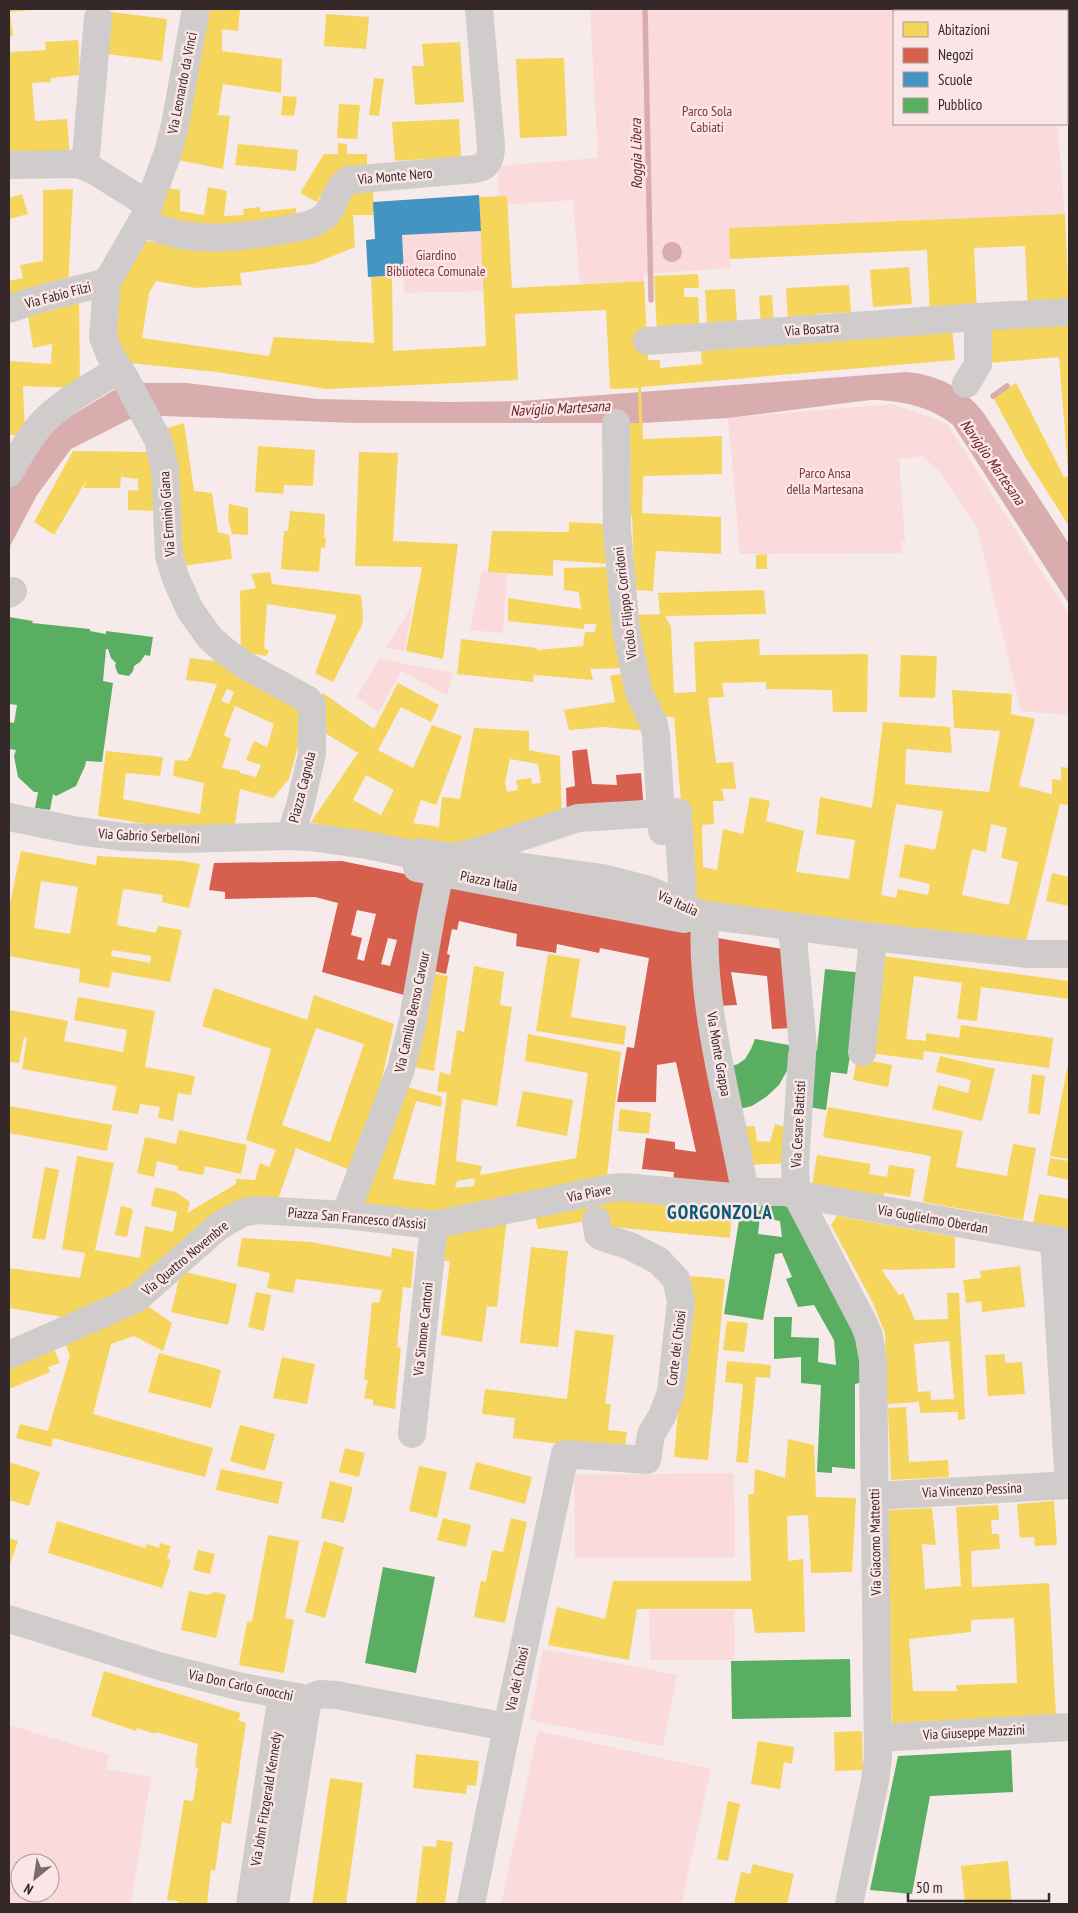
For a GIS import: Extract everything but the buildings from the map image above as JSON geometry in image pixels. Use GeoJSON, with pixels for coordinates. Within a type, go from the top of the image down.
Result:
{"type":"FeatureCollection","features":[{"type":"Feature","properties":{"kind":"street","name":"Via Leonardo da Vinci"},"geometry":{"type":"LineString","coordinates":[[107,282],[146,213],[166,156],[175,124],[196,9]]}},
{"type":"Feature","properties":{"kind":"street","name":"Via Monte Nero"},"geometry":{"type":"LineString","coordinates":[[146,213],[163,231],[194,237],[230,237],[263,234],[295,228],[320,220],[329,212],[339,188],[349,180],[474,169],[484,166],[489,159],[490,146],[479,9]]}},
{"type":"Feature","properties":{"kind":"street"},"geometry":{"type":"LineString","coordinates":[[1068,9],[1069,32]]}},
{"type":"Feature","properties":{"kind":"street"},"geometry":{"type":"LineString","coordinates":[[80,165],[98,18]]}},
{"type":"Feature","properties":{"kind":"street"},"geometry":{"type":"LineString","coordinates":[[9,165],[80,165],[146,213]]}},
{"type":"Feature","properties":{"kind":"street","name":"Via Fabio Filzi"},"geometry":{"type":"LineString","coordinates":[[9,309],[35,300],[107,282]]}},
{"type":"Feature","properties":{"kind":"street","name":"Via Erminio Giana"},"geometry":{"type":"LineString","coordinates":[[107,282],[103,337],[110,356],[156,434],[165,468],[169,556],[172,569],[190,610],[210,638],[221,648],[246,666],[307,699],[312,708]]}},
{"type":"Feature","properties":{"kind":"street","name":"Via Bosatra"},"geometry":{"type":"LineString","coordinates":[[647,341],[1069,312]]}},
{"type":"Feature","properties":{"kind":"street"},"geometry":{"type":"LineString","coordinates":[[966,384],[978,364],[978,317]]}},
{"type":"Feature","properties":{"kind":"street"},"geometry":{"type":"LineString","coordinates":[[9,473],[30,440],[50,416],[124,377]]}},
{"type":"Feature","properties":{"kind":"street","name":"Vicolo Filippo Corridoni"},"geometry":{"type":"LineString","coordinates":[[616,423],[618,536],[626,630],[639,692],[654,725],[656,735],[660,813]]}},
{"type":"Feature","properties":{"kind":"street","name":"Piazza Cagnola"},"geometry":{"type":"LineString","coordinates":[[290,836],[300,806],[312,754],[312,708]]}},
{"type":"Feature","properties":{"kind":"street","name":"Piazza Italia"},"geometry":{"type":"LineString","coordinates":[[434,863],[419,852],[452,857],[473,853],[578,818],[678,812],[686,907]]}},
{"type":"Feature","properties":{"kind":"street","name":"Via Gabrio Serbelloni"},"geometry":{"type":"LineString","coordinates":[[9,817],[78,831],[124,837],[181,839],[290,836]]}},
{"type":"Feature","properties":{"kind":"street","name":"Via Italia"},"geometry":{"type":"LineString","coordinates":[[290,836],[367,845],[434,863],[516,866],[604,878],[640,887],[686,907],[792,927],[1027,954],[1069,954]]}},
{"type":"Feature","properties":{"kind":"street","name":"Via Camillo Benso Cavour"},"geometry":{"type":"LineString","coordinates":[[345,1215],[401,1069],[414,1013],[434,863]]}},
{"type":"Feature","properties":{"kind":"street","name":"Via Monte Grappa"},"geometry":{"type":"LineString","coordinates":[[686,907],[703,948],[713,1029],[745,1192]]}},
{"type":"Feature","properties":{"kind":"street","name":"Via Cesare Battisti"},"geometry":{"type":"LineString","coordinates":[[792,927],[802,1051],[795,1164],[796,1194]]}},
{"type":"Feature","properties":{"kind":"street"},"geometry":{"type":"LineString","coordinates":[[862,1052],[873,937]]}},
{"type":"Feature","properties":{"kind":"street","name":"Via Piave"},"geometry":{"type":"LineString","coordinates":[[434,1225],[593,1204],[624,1187],[733,1197],[745,1192],[796,1194]]}},
{"type":"Feature","properties":{"kind":"street","name":"Via Guglielmo Oberdan"},"geometry":{"type":"LineString","coordinates":[[796,1194],[820,1200],[1062,1241]]}},
{"type":"Feature","properties":{"kind":"street","name":"Via Giacomo Matteotti"},"geometry":{"type":"LineString","coordinates":[[796,1194],[869,1336],[873,1360],[877,1773],[849,1904]]}},
{"type":"Feature","properties":{"kind":"street","name":"Corte dei Chiosi"},"geometry":{"type":"LineString","coordinates":[[565,1454],[647,1460],[651,1434],[662,1416],[671,1392],[681,1301],[676,1279],[659,1261],[630,1246],[598,1234],[593,1204]]}},
{"type":"Feature","properties":{"kind":"street","name":"Via Quattro Novembre"},"geometry":{"type":"LineString","coordinates":[[9,1355],[136,1299],[219,1226],[237,1215],[256,1210],[281,1212]]}},
{"type":"Feature","properties":{"kind":"street","name":"Piazza San Francesco d'Assisi"},"geometry":{"type":"LineString","coordinates":[[281,1212],[345,1215],[434,1225]]}},
{"type":"Feature","properties":{"kind":"street","name":"Via Simone Cantoni"},"geometry":{"type":"LineString","coordinates":[[412,1434],[434,1225]]}},
{"type":"Feature","properties":{"kind":"street"},"geometry":{"type":"LineString","coordinates":[[1062,1241],[1069,1485]]}},
{"type":"Feature","properties":{"kind":"street","name":"Via dei Chiosi"},"geometry":{"type":"LineString","coordinates":[[471,1904],[565,1454]]}},
{"type":"Feature","properties":{"kind":"street","name":"Via Vincenzo Pessina"},"geometry":{"type":"LineString","coordinates":[[874,1496],[1069,1485]]}},
{"type":"Feature","properties":{"kind":"street","name":"Via Don Carlo Gnocchi"},"geometry":{"type":"LineString","coordinates":[[9,1620],[159,1666],[242,1687],[295,1697],[320,1694],[336,1695],[507,1727]]}},
{"type":"Feature","properties":{"kind":"street","name":"Via John Fitzgerald Kennedy"},"geometry":{"type":"LineString","coordinates":[[250,1904],[295,1697]]}},
{"type":"Feature","properties":{"kind":"street","name":"Via John Fitzgerald Kennedy"},"geometry":{"type":"LineString","coordinates":[[275,1904],[295,1697]]}},
{"type":"Feature","properties":{"kind":"street","name":"Via Giuseppe Mazzini"},"geometry":{"type":"LineString","coordinates":[[878,1738],[1069,1727]]}},
{"type":"Feature","properties":{"kind":"green space","name":"Parco Sola Cabiati"},"geometry":{"type":"Polygon","coordinates":[[[590,9],[1050,9],[893,10],[893,125],[1057,125],[1065,214],[729,228],[731,268],[644,274],[644,281],[580,284],[573,200],[500,205],[497,166],[598,158],[590,9]]]}},
{"type":"Feature","properties":{"kind":"green space","name":"Giardino Biblioteca Comunale"},"geometry":{"type":"Polygon","coordinates":[[[481,231],[484,291],[404,293],[402,235],[481,231]]]}},
{"type":"Feature","properties":{"kind":"green space","name":"Parco Ansa della Martesana"},"geometry":{"type":"Polygon","coordinates":[[[893,404],[948,425],[1069,614],[1069,715],[1021,711],[977,527],[939,471],[922,456],[899,459],[905,542],[901,542],[902,553],[740,554],[728,418],[893,404]]]}},
{"type":"Feature","properties":{"kind":"green space"},"geometry":{"type":"Polygon","coordinates":[[[482,571],[507,573],[503,633],[470,630],[482,571]]]}},
{"type":"Feature","properties":{"kind":"green space"},"geometry":{"type":"Polygon","coordinates":[[[412,606],[405,651],[386,647],[412,606]]]}},
{"type":"Feature","properties":{"kind":"green space"},"geometry":{"type":"Polygon","coordinates":[[[379,659],[453,673],[447,695],[401,671],[379,712],[357,697],[379,659]]]}},
{"type":"Feature","properties":{"kind":"green space"},"geometry":{"type":"Polygon","coordinates":[[[734,1473],[735,1557],[575,1558],[574,1475],[734,1473]]]}},
{"type":"Feature","properties":{"kind":"green space"},"geometry":{"type":"Polygon","coordinates":[[[649,1610],[734,1610],[735,1660],[650,1660],[649,1610]]]}},
{"type":"Feature","properties":{"kind":"green space"},"geometry":{"type":"Polygon","coordinates":[[[543,1649],[677,1675],[663,1746],[530,1720],[543,1649]]]}},
{"type":"Feature","properties":{"kind":"green space"},"geometry":{"type":"Polygon","coordinates":[[[9,1725],[109,1755],[106,1769],[151,1777],[131,1904],[9,1904],[9,1725]]]}},
{"type":"Feature","properties":{"kind":"green space"},"geometry":{"type":"Polygon","coordinates":[[[538,1731],[711,1769],[681,1904],[501,1904],[538,1731]]]}},
{"type":"Feature","properties":{"kind":"water"},"geometry":{"type":"Polygon","coordinates":[[[668,242],[676,242],[682,248],[682,256],[676,262],[668,262],[662,256],[662,248],[668,242]]]}},
{"type":"Feature","properties":{"kind":"water","name":"Naviglio Martesana"},"geometry":{"type":"Polygon","coordinates":[[[907,372],[929,376],[949,384],[967,396],[983,412],[1069,544],[1069,604],[953,425],[944,418],[914,405],[881,400],[728,418],[643,423],[357,423],[162,416],[130,419],[71,449],[37,495],[9,548],[9,486],[51,428],[114,390],[140,383],[187,383],[318,399],[448,402],[522,401],[907,372]]]}},
{"type":"Feature","properties":{"kind":"waterway","name":"Roggia Libera"},"geometry":{"type":"LineString","coordinates":[[645,9],[651,300]]}},
{"type":"Feature","properties":{"kind":"waterway"},"geometry":{"type":"LineString","coordinates":[[993,396],[1007,386]]}},
{"type":"Feature","properties":{"kind":"district","name":"GORGONZOLA"},"geometry":{"type":"Point","coordinates":[720,1212]}}]}
